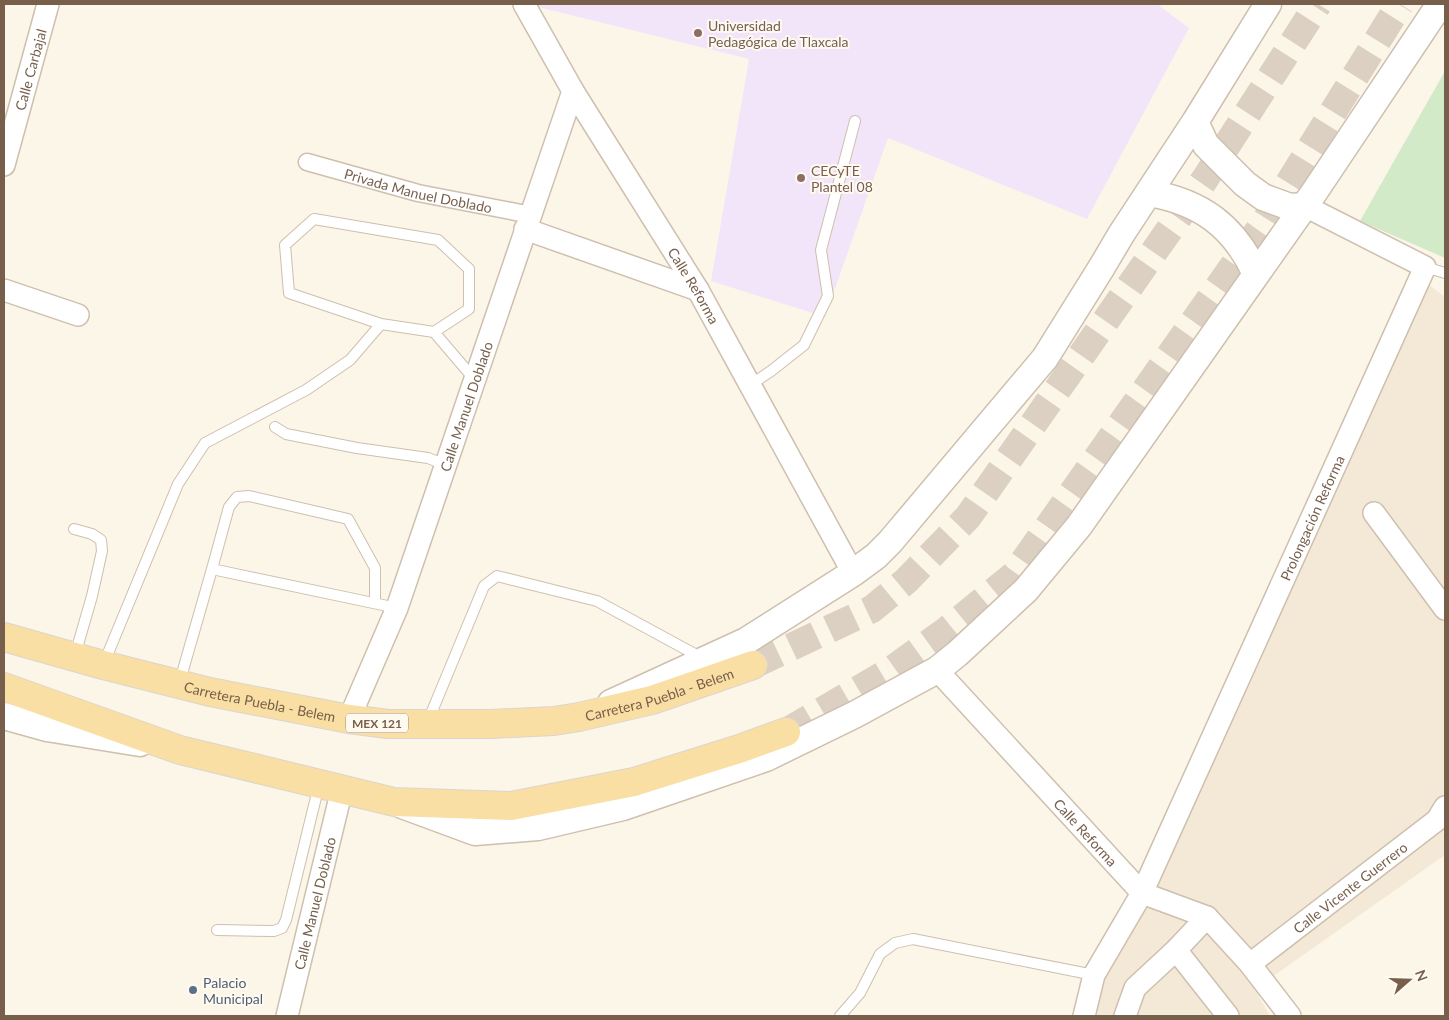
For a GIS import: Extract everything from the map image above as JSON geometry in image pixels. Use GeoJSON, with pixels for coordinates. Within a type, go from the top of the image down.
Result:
{"type":"FeatureCollection","features":[{"type":"Feature","properties":{"kind":"main road","name":"Carretera Puebla - Belem"},"geometry":{"type":"LineString","coordinates":[[4,637],[103,665],[210,692],[349,719],[388,724],[491,724],[579,717],[652,700],[712,669],[753,665]]}},
{"type":"Feature","properties":{"kind":"main road"},"geometry":{"type":"LineString","coordinates":[[4,686],[180,750],[394,802],[511,806],[634,782],[786,732]]}},
{"type":"Feature","properties":{"kind":"street","name":"Calle Carbajal"},"geometry":{"type":"LineString","coordinates":[[4,164],[48,4]]}},
{"type":"Feature","properties":{"kind":"street","name":"Calle Reforma"},"geometry":{"type":"LineString","coordinates":[[524,4],[573,91],[698,290],[854,573]]}},
{"type":"Feature","properties":{"kind":"street"},"geometry":{"type":"LineString","coordinates":[[712,669],[746,642],[854,573],[876,556],[890,542],[1045,358],[1268,4]]}},
{"type":"Feature","properties":{"kind":"street"},"geometry":{"type":"LineString","coordinates":[[394,802],[475,832],[538,827],[623,807],[766,758],[854,715],[937,670],[1026,590],[1079,526],[1305,206],[1440,4]]}},
{"type":"Feature","properties":{"kind":"street","name":"Calle Manuel Doblado"},"geometry":{"type":"LineString","coordinates":[[349,719],[397,608],[573,91]]}},
{"type":"Feature","properties":{"kind":"street"},"geometry":{"type":"LineString","coordinates":[[1195,122],[1206,144],[1245,184],[1263,197],[1290,207],[1305,206],[1425,267]]}},
{"type":"Feature","properties":{"kind":"street","name":"Privada Manuel Doblado"},"geometry":{"type":"LineString","coordinates":[[307,162],[528,222]]}},
{"type":"Feature","properties":{"kind":"street"},"geometry":{"type":"LineString","coordinates":[[1149,193],[1170,196],[1190,204],[1209,215],[1226,229],[1240,245],[1256,274]]}},
{"type":"Feature","properties":{"kind":"street"},"geometry":{"type":"LineString","coordinates":[[528,222],[698,290]]}},
{"type":"Feature","properties":{"kind":"street","name":"Prolongación Reforma"},"geometry":{"type":"LineString","coordinates":[[1142,893],[1425,267]]}},
{"type":"Feature","properties":{"kind":"street"},"geometry":{"type":"LineString","coordinates":[[4,290],[78,315]]}},
{"type":"Feature","properties":{"kind":"street"},"geometry":{"type":"LineString","coordinates":[[1374,514],[1445,609]]}},
{"type":"Feature","properties":{"kind":"street","name":"Calle Reforma"},"geometry":{"type":"LineString","coordinates":[[937,670],[1142,893]]}},
{"type":"Feature","properties":{"kind":"street"},"geometry":{"type":"LineString","coordinates":[[4,716],[47,728],[180,750]]}},
{"type":"Feature","properties":{"kind":"street","name":"Calle Manuel Doblado"},"geometry":{"type":"LineString","coordinates":[[287,1016],[330,787]]}},
{"type":"Feature","properties":{"kind":"street","name":"Calle Vicente Guerrero"},"geometry":{"type":"LineString","coordinates":[[1250,964],[1437,820],[1445,807]]}},
{"type":"Feature","properties":{"kind":"street"},"geometry":{"type":"LineString","coordinates":[[1084,1016],[1094,975],[1142,893],[1207,917],[1250,964],[1290,1016]]}},
{"type":"Feature","properties":{"kind":"street"},"geometry":{"type":"LineString","coordinates":[[1125,1016],[1135,988],[1176,950],[1207,917]]}},
{"type":"Feature","properties":{"kind":"street"},"geometry":{"type":"LineString","coordinates":[[1176,950],[1228,1016]]}},
{"type":"Feature","properties":{"kind":"lane"},"geometry":{"type":"LineString","coordinates":[[750,385],[804,345],[828,296],[821,250],[855,121]]}},
{"type":"Feature","properties":{"kind":"lane"},"geometry":{"type":"LineString","coordinates":[[434,332],[469,309],[469,269],[438,240],[314,219],[285,245],[289,293],[381,324],[434,332],[474,380]]}},
{"type":"Feature","properties":{"kind":"lane"},"geometry":{"type":"LineString","coordinates":[[1425,267],[1445,273]]}},
{"type":"Feature","properties":{"kind":"lane"},"geometry":{"type":"LineString","coordinates":[[103,665],[178,484],[205,443],[306,390],[350,360],[381,324]]}},
{"type":"Feature","properties":{"kind":"lane"},"geometry":{"type":"LineString","coordinates":[[275,427],[286,434],[357,448],[428,458],[446,465]]}},
{"type":"Feature","properties":{"kind":"lane"},"geometry":{"type":"LineString","coordinates":[[178,684],[229,507],[238,497],[249,496],[348,519],[375,568],[375,603]]}},
{"type":"Feature","properties":{"kind":"lane"},"geometry":{"type":"LineString","coordinates":[[74,529],[92,534],[101,540],[102,551],[92,596],[75,656]]}},
{"type":"Feature","properties":{"kind":"lane"},"geometry":{"type":"LineString","coordinates":[[212,569],[397,608]]}},
{"type":"Feature","properties":{"kind":"lane"},"geometry":{"type":"LineString","coordinates":[[426,724],[484,586],[497,576],[597,601],[712,669]]}},
{"type":"Feature","properties":{"kind":"lane"},"geometry":{"type":"LineString","coordinates":[[217,930],[274,931],[282,928],[330,787]]}},
{"type":"Feature","properties":{"kind":"lane"},"geometry":{"type":"LineString","coordinates":[[840,1016],[860,993],[880,954],[895,943],[913,939],[1094,975]]}},
{"type":"Feature","properties":{"kind":"shaded area","name":"CECyTE Plantel 08"},"geometry":{"type":"Polygon","coordinates":[[[537,4],[1157,4],[1189,28],[1087,219],[888,138],[825,317],[711,281],[749,59],[538,7],[537,4]]]}},
{"type":"Feature","properties":{"kind":"shaded area"},"geometry":{"type":"Polygon","coordinates":[[[1419,277],[1445,297],[1445,855],[1255,989],[1270,1016],[1089,1016],[1098,977],[1419,277]]]}},
{"type":"Feature","properties":{"kind":"green space"},"geometry":{"type":"Polygon","coordinates":[[[1445,71],[1445,258],[1360,221],[1445,71]]]}},
{"type":"Feature","properties":{"kind":"tunnel"},"geometry":{"type":"LineString","coordinates":[[753,665],[872,609],[906,581],[968,517],[1205,179],[1318,4]]}},
{"type":"Feature","properties":{"kind":"tunnel"},"geometry":{"type":"LineString","coordinates":[[786,732],[890,671],[947,630],[1014,575],[1266,220],[1400,4]]}},
{"type":"Feature","properties":{"kind":"place","name":"Universidad Pedagógica de Tlaxcala"},"geometry":{"type":"Point","coordinates":[698,33]}},
{"type":"Feature","properties":{"kind":"place","name":"CECyTE Plantel 08"},"geometry":{"type":"Point","coordinates":[801,178]}},
{"type":"Feature","properties":{"kind":"place","name":"Palacio Municipal"},"geometry":{"type":"Point","coordinates":[193,990]}}]}
